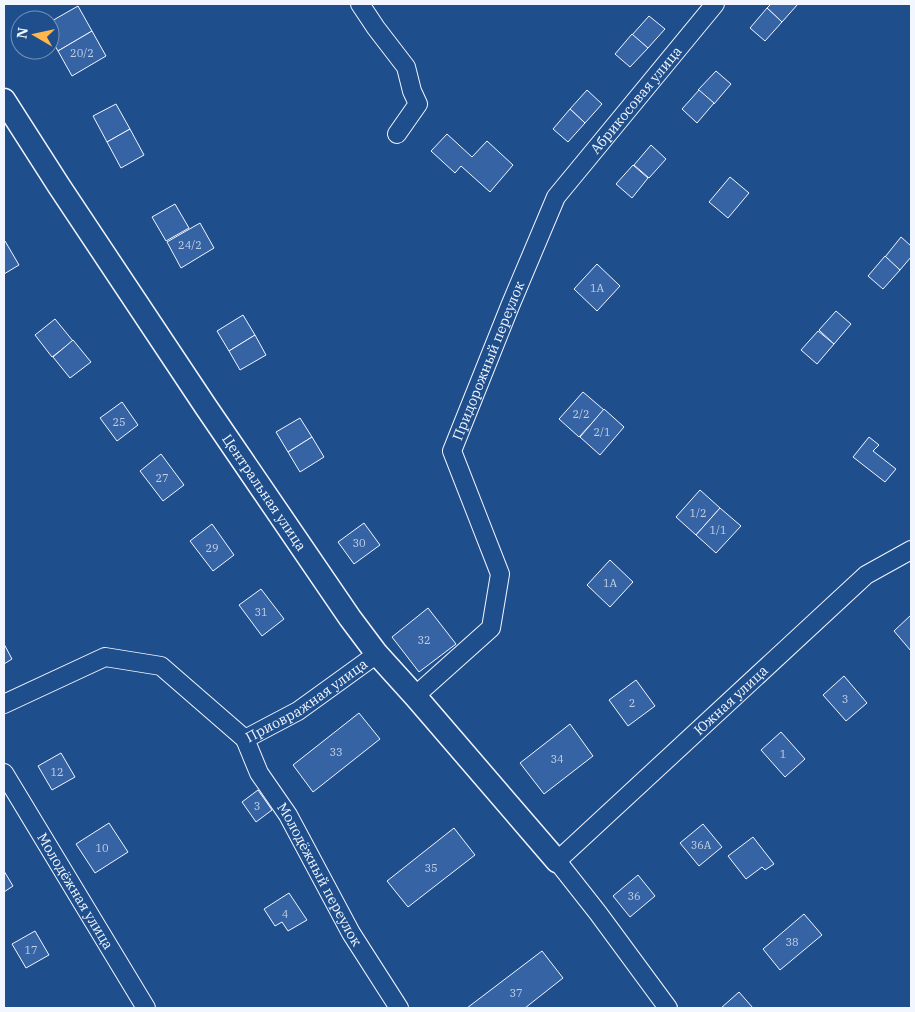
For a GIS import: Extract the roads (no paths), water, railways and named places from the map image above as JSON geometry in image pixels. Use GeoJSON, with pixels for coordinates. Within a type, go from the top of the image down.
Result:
{"type":"FeatureCollection","features":[{"type":"Feature","properties":{"kind":"street"},"geometry":{"type":"LineString","coordinates":[[360,4],[406,67],[412,91],[418,104],[398,134]]}},
{"type":"Feature","properties":{"kind":"street","name":"Абрикосовая улица"},"geometry":{"type":"LineString","coordinates":[[556,197],[715,4]]}},
{"type":"Feature","properties":{"kind":"street","name":"Центральная улица"},"geometry":{"type":"LineString","coordinates":[[4,100],[201,399],[350,618],[377,654],[557,861]]}},
{"type":"Feature","properties":{"kind":"street","name":"Придорожный переулок"},"geometry":{"type":"LineString","coordinates":[[415,696],[491,628],[500,574],[452,451],[556,197]]}},
{"type":"Feature","properties":{"kind":"street","name":"Южная улица"},"geometry":{"type":"LineString","coordinates":[[557,861],[866,575],[911,550]]}},
{"type":"Feature","properties":{"kind":"street","name":"Приовражная улица"},"geometry":{"type":"LineString","coordinates":[[4,704],[105,657],[161,666],[245,740],[298,711],[377,654]]}},
{"type":"Feature","properties":{"kind":"street","name":"Молодёжный переулок"},"geometry":{"type":"LineString","coordinates":[[245,740],[259,773],[288,814],[351,933],[398,1008]]}},
{"type":"Feature","properties":{"kind":"street","name":"Молодёжная улица"},"geometry":{"type":"LineString","coordinates":[[4,774],[146,1008]]}},
{"type":"Feature","properties":{"kind":"street"},"geometry":{"type":"LineString","coordinates":[[557,861],[668,1008]]}}]}
